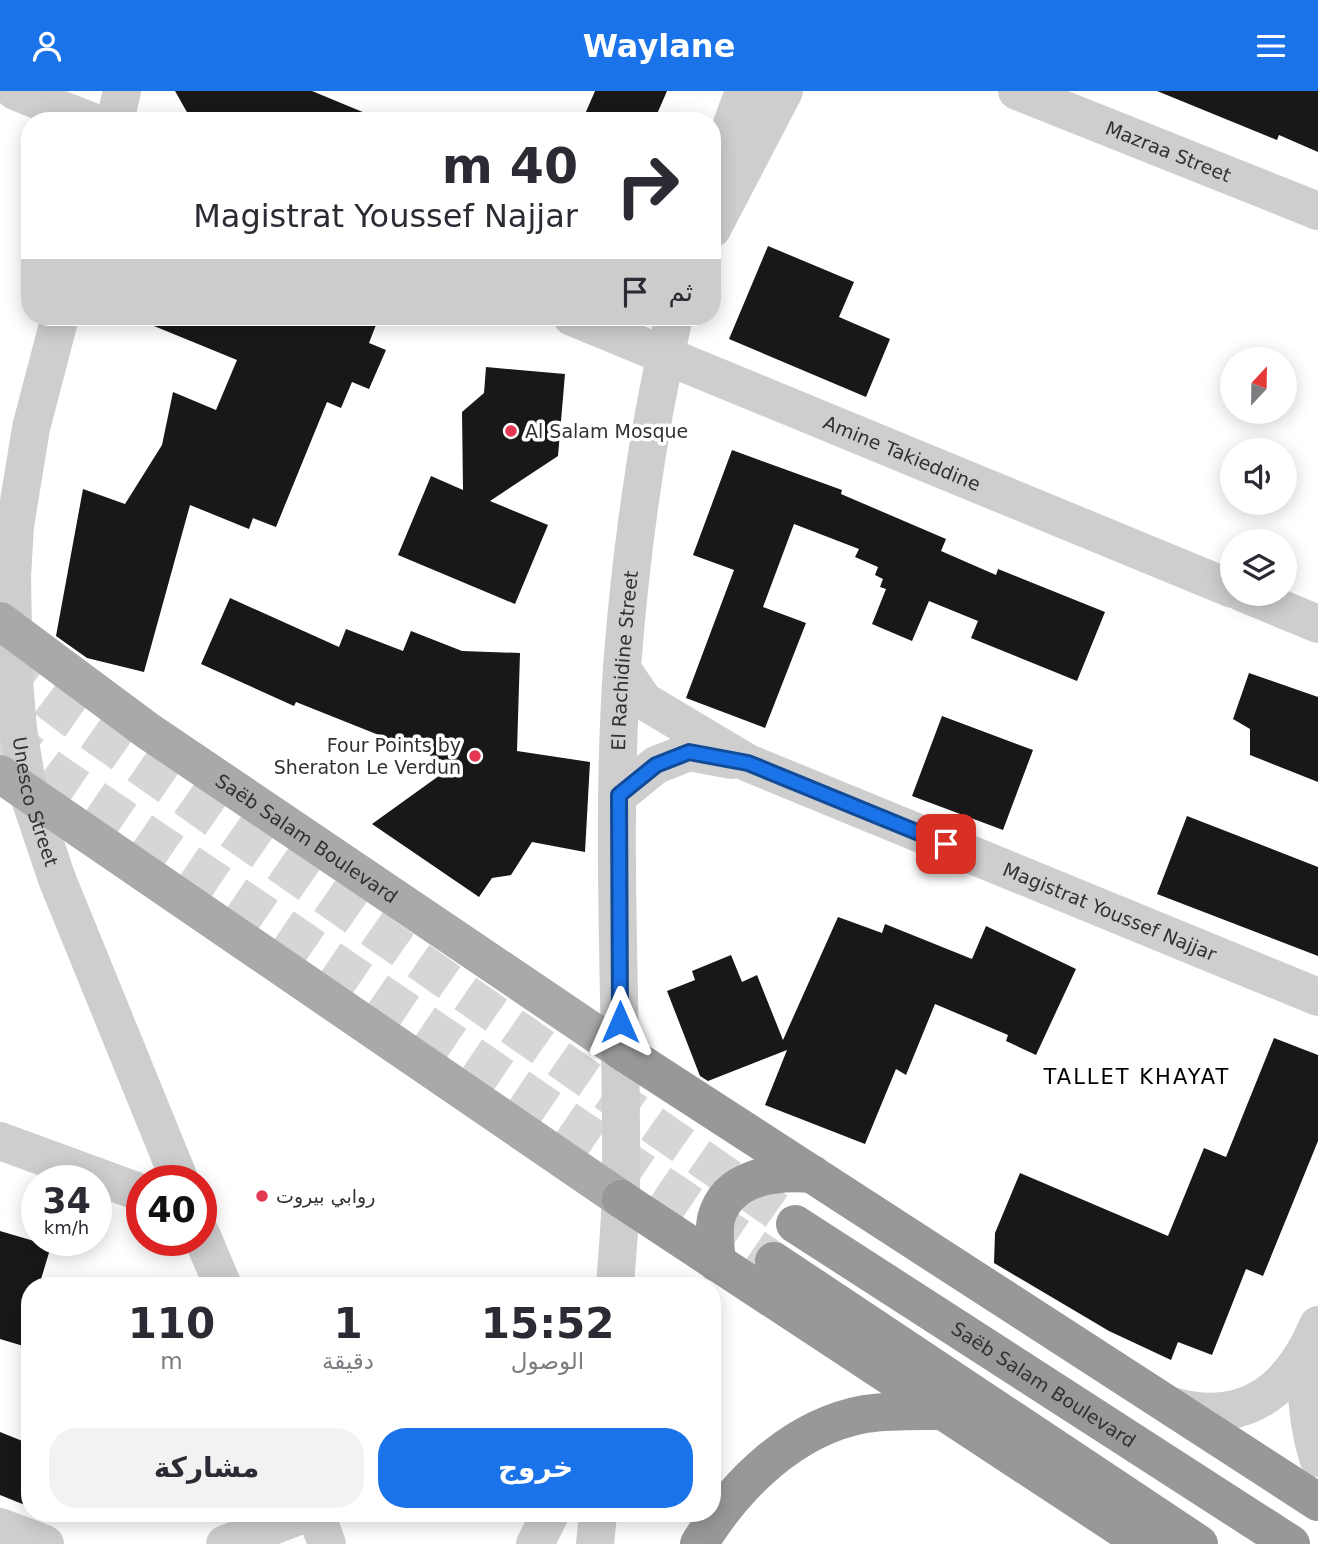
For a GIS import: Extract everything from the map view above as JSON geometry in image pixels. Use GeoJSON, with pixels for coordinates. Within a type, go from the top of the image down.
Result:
{"type":"FeatureCollection","features":[{"type":"Feature","properties":{"kind":"highway"},"geometry":{"type":"LineString","coordinates":[[620,1050],[1318,1502]]}},
{"type":"Feature","properties":{"kind":"highway"},"geometry":{"type":"LineString","coordinates":[[717,1263],[716,1218],[724,1202],[735,1190],[749,1181],[769,1174],[812,1174]]}},
{"type":"Feature","properties":{"kind":"highway"},"geometry":{"type":"LineString","coordinates":[[621,1199],[1145,1544]]}},
{"type":"Feature","properties":{"kind":"highway","name":"Saëb Salam Boulevard"},"geometry":{"type":"LineString","coordinates":[[795,1224],[1291,1544]]}},
{"type":"Feature","properties":{"kind":"highway"},"geometry":{"type":"LineString","coordinates":[[775,1261],[1199,1544]]}},
{"type":"Feature","properties":{"kind":"highway"},"geometry":{"type":"LineString","coordinates":[[721,1511],[747,1481],[803,1437],[832,1422],[892,1411],[946,1411]]}},
{"type":"Feature","properties":{"kind":"highway"},"geometry":{"type":"LineString","coordinates":[[699,1544],[714,1522]]}},
{"type":"Feature","properties":{"kind":"main road","name":"Saëb Salam Boulevard"},"geometry":{"type":"LineString","coordinates":[[6,626],[148,731],[620,1050]]}},
{"type":"Feature","properties":{"kind":"main road"},"geometry":{"type":"LineString","coordinates":[[14,785],[621,1199]]}},
{"type":"Feature","properties":{"kind":"street"},"geometry":{"type":"LineString","coordinates":[[15,91],[68,112]]}},
{"type":"Feature","properties":{"kind":"street"},"geometry":{"type":"LineString","coordinates":[[117,112],[122,91]]}},
{"type":"Feature","properties":{"kind":"street"},"geometry":{"type":"LineString","coordinates":[[721,154],[744,91]]}},
{"type":"Feature","properties":{"kind":"street"},"geometry":{"type":"LineString","coordinates":[[721,212],[784,91]]}},
{"type":"Feature","properties":{"kind":"street","name":"Mazraa Street"},"geometry":{"type":"LineString","coordinates":[[1017,91],[1318,211]]}},
{"type":"Feature","properties":{"kind":"street","name":"Unesco Street"},"geometry":{"type":"LineString","coordinates":[[58,326],[31,428],[15,526],[6,626],[18,729],[14,785],[57,879],[173,1165]]}},
{"type":"Feature","properties":{"kind":"street","name":"Amine Takieddine"},"geometry":{"type":"LineString","coordinates":[[594,326],[1220,584]]}},
{"type":"Feature","properties":{"kind":"street","name":"El Rachidine Street"},"geometry":{"type":"LineString","coordinates":[[616,1277],[621,1199],[619,795],[622,669],[647,454],[672,326]]}},
{"type":"Feature","properties":{"kind":"street"},"geometry":{"type":"LineString","coordinates":[[1274,606],[1318,624]]}},
{"type":"Feature","properties":{"kind":"street","name":"Magistrat Youssef Najjar"},"geometry":{"type":"LineString","coordinates":[[622,669],[644,701],[748,763],[1318,997]]}},
{"type":"Feature","properties":{"kind":"street","name":"Magistrat Youssef Najjar"},"geometry":{"type":"LineString","coordinates":[[619,795],[656,765],[689,752],[748,763]]}},
{"type":"Feature","properties":{"kind":"street"},"geometry":{"type":"LineString","coordinates":[[0,1141],[126,1187]]}},
{"type":"Feature","properties":{"kind":"street"},"geometry":{"type":"LineString","coordinates":[[210,1256],[219,1277]]}},
{"type":"Feature","properties":{"kind":"street"},"geometry":{"type":"LineString","coordinates":[[1172,1406],[1189,1411],[1215,1413],[1257,1401],[1313,1360]]}},
{"type":"Feature","properties":{"kind":"street"},"geometry":{"type":"LineString","coordinates":[[1313,1360],[1312,1436],[1318,1458]]}},
{"type":"Feature","properties":{"kind":"street"},"geometry":{"type":"LineString","coordinates":[[225,1544],[283,1522]]}},
{"type":"Feature","properties":{"kind":"street"},"geometry":{"type":"LineString","coordinates":[[319,1522],[327,1544]]}},
{"type":"Feature","properties":{"kind":"street"},"geometry":{"type":"LineString","coordinates":[[535,1544],[546,1522]]}},
{"type":"Feature","properties":{"kind":"street"},"geometry":{"type":"LineString","coordinates":[[595,1544],[596,1522]]}},
{"type":"Feature","properties":{"kind":"street"},"geometry":{"type":"LineString","coordinates":[[0,1527],[45,1544]]}},
{"type":"Feature","properties":{"kind":"building"},"geometry":{"type":"Polygon","coordinates":[[[175,91],[312,91],[363,112],[187,112],[175,91]]]}},
{"type":"Feature","properties":{"kind":"building"},"geometry":{"type":"Polygon","coordinates":[[[595,91],[667,91],[658,112],[586,112],[595,91]]]}},
{"type":"Feature","properties":{"kind":"building"},"geometry":{"type":"Polygon","coordinates":[[[1157,91],[1318,91],[1318,152],[1279,135],[1277,140],[1157,91]]]}},
{"type":"Feature","properties":{"kind":"building"},"geometry":{"type":"Polygon","coordinates":[[[768,246],[854,282],[839,317],[890,339],[866,397],[729,339],[768,246]]]}},
{"type":"Feature","properties":{"kind":"building"},"geometry":{"type":"Polygon","coordinates":[[[154,326],[376,326],[369,343],[386,350],[369,389],[352,382],[341,408],[327,402],[276,527],[253,518],[249,529],[190,505],[144,672],[87,658],[56,636],[83,489],[125,504],[162,445],[173,392],[216,410],[237,360],[154,326]]]}},
{"type":"Feature","properties":{"kind":"building"},"geometry":{"type":"Polygon","coordinates":[[[486,367],[565,374],[558,456],[490,501],[548,525],[515,604],[398,555],[431,476],[463,490],[462,412],[484,393],[486,367]]]}},
{"type":"Feature","properties":{"kind":"building"},"geometry":{"type":"Polygon","coordinates":[[[732,450],[842,490],[841,494],[946,539],[941,551],[996,575],[998,569],[1105,612],[1077,681],[971,638],[978,621],[929,601],[912,641],[872,624],[886,589],[880,587],[883,579],[875,575],[878,567],[855,557],[859,549],[794,524],[763,607],[806,623],[765,728],[686,698],[734,570],[693,555],[732,450]]]}},
{"type":"Feature","properties":{"kind":"building"},"geometry":{"type":"Polygon","coordinates":[[[230,598],[339,647],[346,629],[403,651],[411,631],[462,651],[520,653],[517,751],[590,762],[585,852],[532,842],[511,875],[492,878],[479,897],[372,824],[454,765],[296,702],[294,706],[201,664],[230,598]]]}},
{"type":"Feature","properties":{"kind":"building"},"geometry":{"type":"Polygon","coordinates":[[[1249,673],[1318,697],[1318,782],[1250,755],[1250,729],[1233,719],[1249,673]]]}},
{"type":"Feature","properties":{"kind":"building"},"geometry":{"type":"Polygon","coordinates":[[[942,716],[1033,750],[1003,830],[912,796],[942,716]]]}},
{"type":"Feature","properties":{"kind":"building"},"geometry":{"type":"Polygon","coordinates":[[[1187,816],[1318,867],[1318,956],[1157,894],[1187,816]]]}},
{"type":"Feature","properties":{"kind":"building"},"geometry":{"type":"Polygon","coordinates":[[[838,917],[882,933],[885,924],[972,959],[986,926],[1076,969],[1036,1055],[1006,1041],[1008,1035],[935,1004],[906,1075],[896,1069],[865,1144],[765,1105],[787,1050],[708,1081],[700,1076],[667,991],[695,980],[692,971],[731,955],[742,982],[757,975],[783,1040],[838,917]]]}},
{"type":"Feature","properties":{"kind":"building"},"geometry":{"type":"Polygon","coordinates":[[[1274,1038],[1318,1055],[1318,1141],[1263,1276],[1246,1269],[1212,1355],[1178,1342],[1171,1360],[1109,1331],[994,1263],[995,1233],[1020,1173],[1168,1236],[1204,1148],[1226,1157],[1274,1038]]]}},
{"type":"Feature","properties":{"kind":"building"},"geometry":{"type":"Polygon","coordinates":[[[0,1231],[21,1237],[21,1256],[48,1256],[42,1277],[21,1277],[21,1345],[0,1339],[0,1231]]]}},
{"type":"Feature","properties":{"kind":"building"},"geometry":{"type":"Polygon","coordinates":[[[0,1432],[21,1440],[21,1503],[0,1495],[0,1432]]]}},
{"type":"Feature","properties":{"kind":"tunnel"},"geometry":{"type":"LineString","coordinates":[[0,664],[73,719],[795,1224]]}},
{"type":"Feature","properties":{"kind":"tunnel"},"geometry":{"type":"LineString","coordinates":[[2,732],[49,768],[774,1261]]}},
{"type":"Feature","properties":{"kind":"place","name":"Al Salam Mosque"},"geometry":{"type":"Point","coordinates":[511,431]}},
{"type":"Feature","properties":{"kind":"place","name":"Four Points by Sheraton Le Verdun"},"geometry":{"type":"Point","coordinates":[475,756]}},
{"type":"Feature","properties":{"kind":"place","name":"روابي بيروت"},"geometry":{"type":"Point","coordinates":[262,1196]}},
{"type":"Feature","properties":{"kind":"district","name":"TALLET KHAYAT"},"geometry":{"type":"Point","coordinates":[1137,1077]}},
{"type":"Feature","properties":{"kind":"route"},"geometry":{"type":"LineString","coordinates":[[620,1022],[619,795],[656,765],[689,752],[748,763],[946,844]]}}]}
